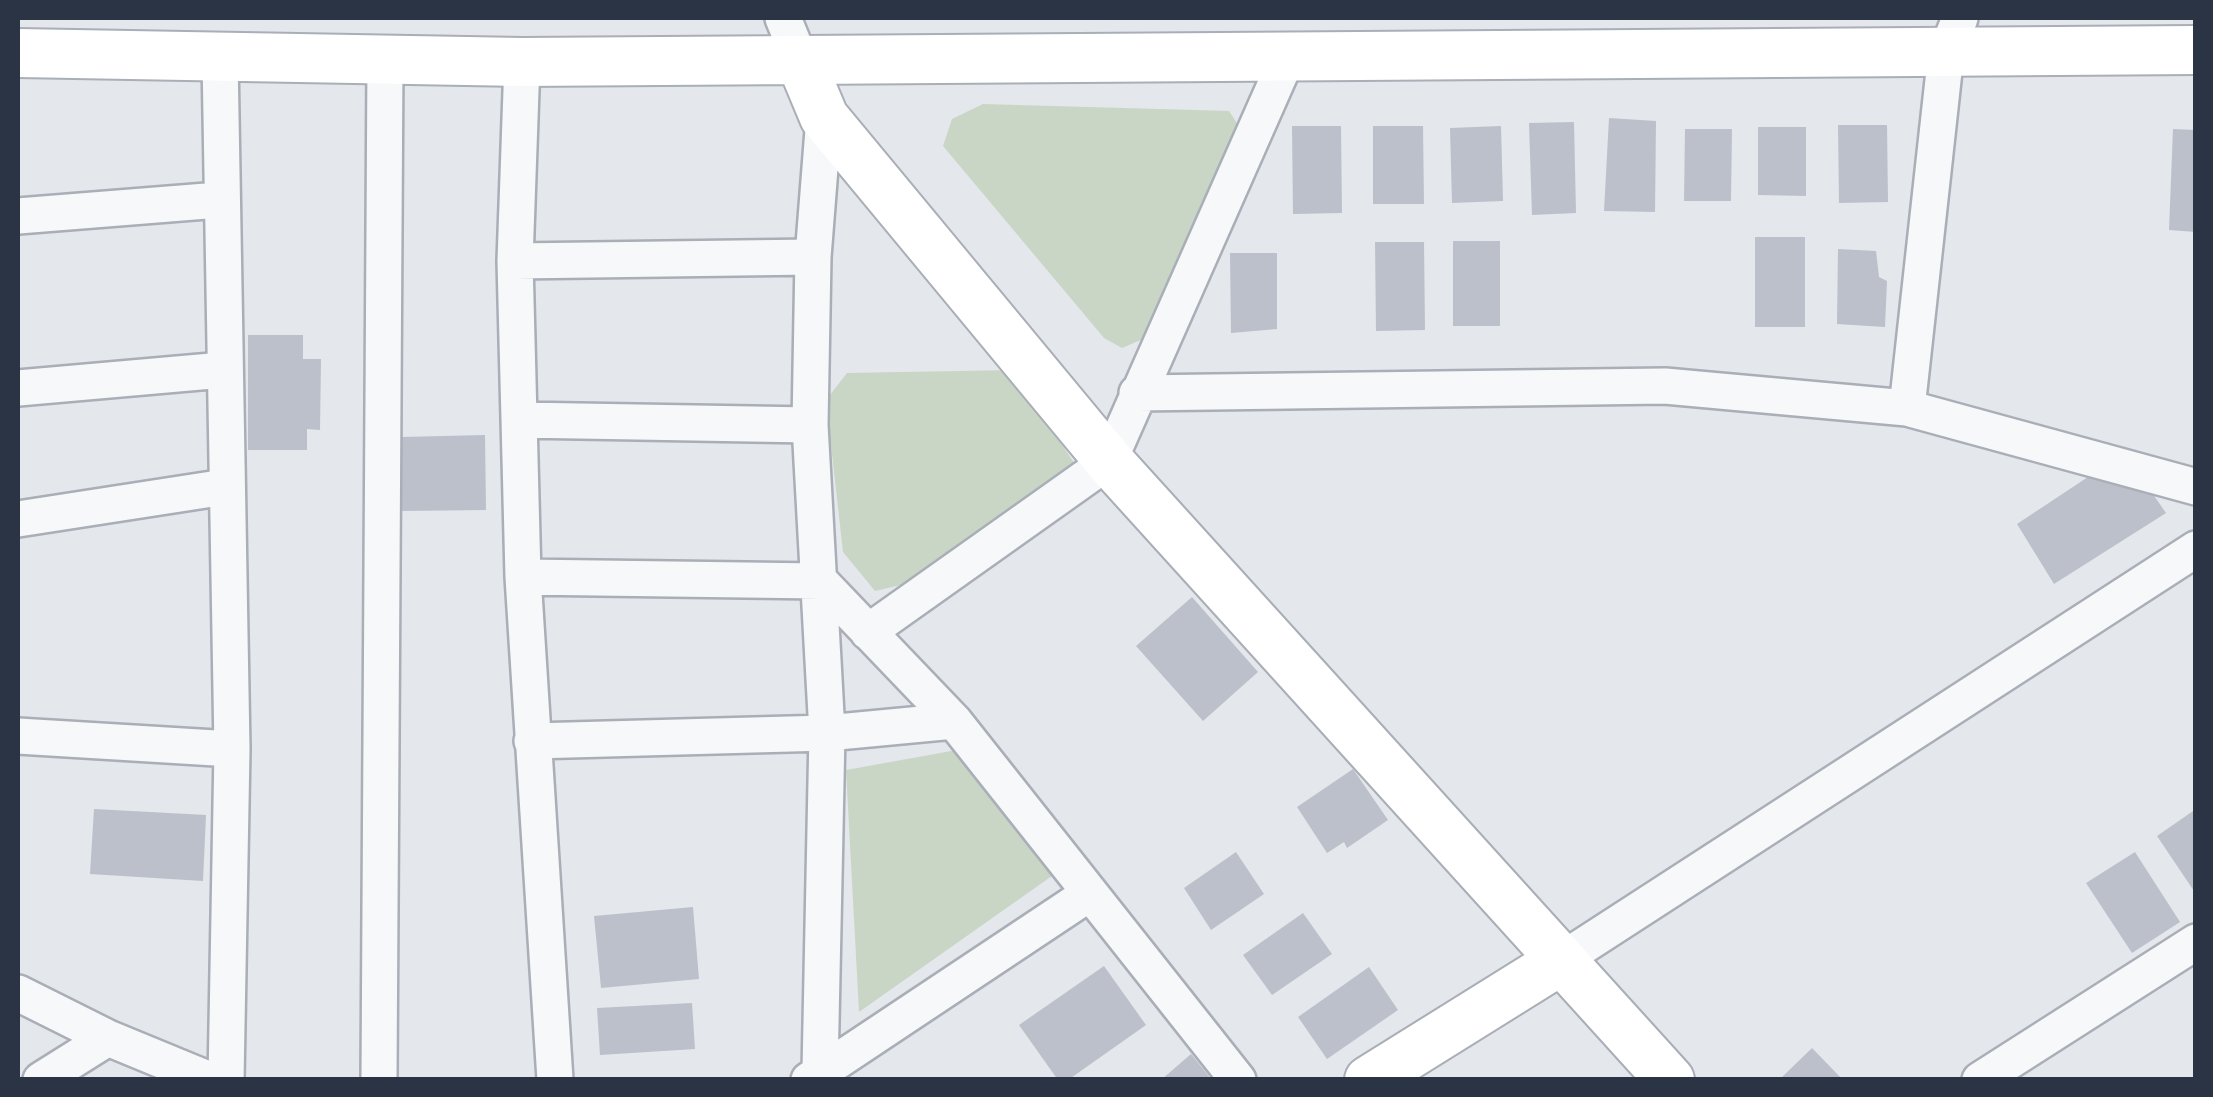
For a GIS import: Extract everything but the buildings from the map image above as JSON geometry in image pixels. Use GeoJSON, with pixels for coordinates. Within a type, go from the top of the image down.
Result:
{"type":"FeatureCollection","features":[{"type":"Feature","properties":{"kind":"street"},"geometry":{"type":"LineString","coordinates":[[783,18],[824,117],[1109,461],[1670,1080]]}},
{"type":"Feature","properties":{"kind":"street"},"geometry":{"type":"LineString","coordinates":[[1907,408],[1953,35]]}},
{"type":"Feature","properties":{"kind":"street"},"geometry":{"type":"LineString","coordinates":[[18,53],[522,62],[801,62],[1288,56],[1953,35],[2196,50]]}},
{"type":"Feature","properties":{"kind":"street"},"geometry":{"type":"LineString","coordinates":[[868,632],[1109,461],[1288,56]]}},
{"type":"Feature","properties":{"kind":"street"},"geometry":{"type":"LineString","coordinates":[[220,58],[219,200],[232,749],[226,1080]]}},
{"type":"Feature","properties":{"kind":"street"},"geometry":{"type":"LineString","coordinates":[[379,1080],[385,59]]}},
{"type":"Feature","properties":{"kind":"street"},"geometry":{"type":"LineString","coordinates":[[522,62],[515,261],[523,576],[554,1080]]}},
{"type":"Feature","properties":{"kind":"street"},"geometry":{"type":"LineString","coordinates":[[814,1076],[827,734],[810,424],[814,257],[824,117]]}},
{"type":"Feature","properties":{"kind":"street"},"geometry":{"type":"LineString","coordinates":[[18,216],[219,200]]}},
{"type":"Feature","properties":{"kind":"street"},"geometry":{"type":"LineString","coordinates":[[515,261],[814,257]]}},
{"type":"Feature","properties":{"kind":"street"},"geometry":{"type":"LineString","coordinates":[[18,388],[223,370]]}},
{"type":"Feature","properties":{"kind":"street"},"geometry":{"type":"LineString","coordinates":[[1137,392],[1665,386],[1907,408],[2196,487]]}},
{"type":"Feature","properties":{"kind":"street"},"geometry":{"type":"LineString","coordinates":[[521,420],[810,424]]}},
{"type":"Feature","properties":{"kind":"street"},"geometry":{"type":"LineString","coordinates":[[18,518],[225,487]]}},
{"type":"Feature","properties":{"kind":"street"},"geometry":{"type":"LineString","coordinates":[[1369,1080],[1560,962],[2196,549]]}},
{"type":"Feature","properties":{"kind":"street"},"geometry":{"type":"LineString","coordinates":[[523,576],[820,581],[954,721],[1087,895],[1238,1080]]}},
{"type":"Feature","properties":{"kind":"street"},"geometry":{"type":"LineString","coordinates":[[532,741],[827,734],[954,721]]}},
{"type":"Feature","properties":{"kind":"street"},"geometry":{"type":"LineString","coordinates":[[18,736],[232,749]]}},
{"type":"Feature","properties":{"kind":"street"},"geometry":{"type":"LineString","coordinates":[[814,1076],[1087,895]]}},
{"type":"Feature","properties":{"kind":"street"},"geometry":{"type":"LineString","coordinates":[[1980,1080],[2196,942]]}},
{"type":"Feature","properties":{"kind":"street"},"geometry":{"type":"LineString","coordinates":[[18,993],[108,1038],[210,1080]]}},
{"type":"Feature","properties":{"kind":"street"},"geometry":{"type":"LineString","coordinates":[[42,1080],[108,1038]]}},
{"type":"Feature","properties":{"kind":"green space"},"geometry":{"type":"Polygon","coordinates":[[[983,104],[1229,111],[1244,134],[1143,339],[1122,348],[1104,338],[943,146],[952,119],[983,104]]]}},
{"type":"Feature","properties":{"kind":"green space"},"geometry":{"type":"Polygon","coordinates":[[[1013,370],[1076,466],[901,585],[875,591],[843,552],[826,400],[847,373],[1013,370]]]}},
{"type":"Feature","properties":{"kind":"green space"},"geometry":{"type":"Polygon","coordinates":[[[957,750],[1059,871],[859,1012],[846,770],[957,750]]]}}]}
